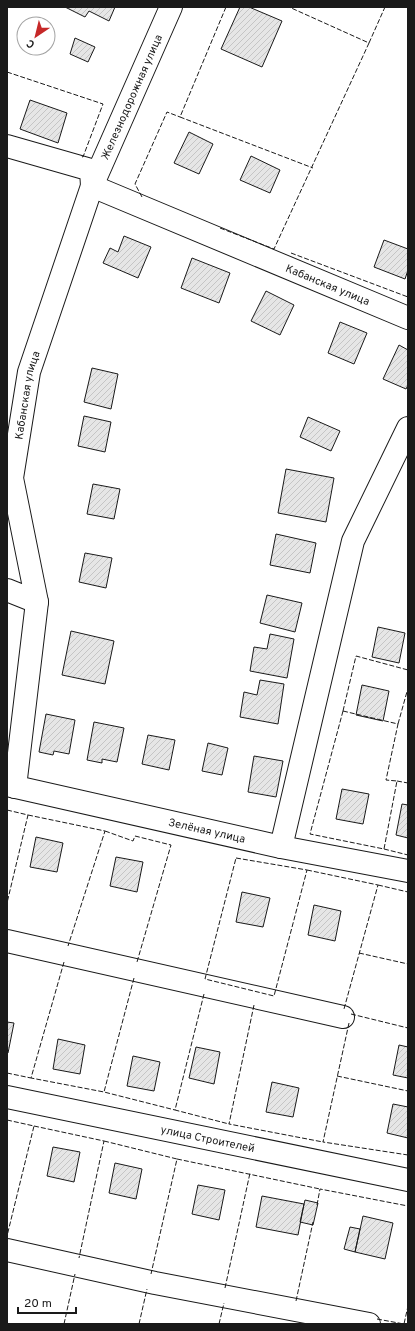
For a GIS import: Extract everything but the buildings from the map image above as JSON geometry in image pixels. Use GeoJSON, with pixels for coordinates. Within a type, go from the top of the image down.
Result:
{"type":"FeatureCollection","features":[{"type":"Feature","properties":{"kind":"street","name":"Железнодорожная улица"},"geometry":{"type":"LineString","coordinates":[[92,186],[172,7]]}},
{"type":"Feature","properties":{"kind":"street"},"geometry":{"type":"LineString","coordinates":[[7,146],[92,170],[92,186]]}},
{"type":"Feature","properties":{"kind":"street","name":"Кабанская улица"},"geometry":{"type":"LineString","coordinates":[[11,786],[37,602],[12,478],[29,372],[92,186],[408,318]]}},
{"type":"Feature","properties":{"kind":"street"},"geometry":{"type":"LineString","coordinates":[[281,846],[353,541],[408,428]]}},
{"type":"Feature","properties":{"kind":"street"},"geometry":{"type":"LineString","coordinates":[[7,590],[37,602]]}},
{"type":"Feature","properties":{"kind":"street","name":"Зелёная улица"},"geometry":{"type":"LineString","coordinates":[[11,786],[281,846],[408,871]]}},
{"type":"Feature","properties":{"kind":"street"},"geometry":{"type":"LineString","coordinates":[[7,941],[343,1017]]}},
{"type":"Feature","properties":{"kind":"street","name":"улица Строителей"},"geometry":{"type":"LineString","coordinates":[[7,1097],[408,1180]]}},
{"type":"Feature","properties":{"kind":"street"},"geometry":{"type":"LineString","coordinates":[[7,1250],[155,1283],[369,1324]]}},
{"type":"Feature","properties":{"kind":"fence"},"geometry":{"type":"LineString","coordinates":[[226,7],[180,117],[313,168]]}},
{"type":"Feature","properties":{"kind":"fence"},"geometry":{"type":"LineString","coordinates":[[220,228],[274,249],[369,43],[289,7]]}},
{"type":"Feature","properties":{"kind":"fence"},"geometry":{"type":"LineString","coordinates":[[369,43],[385,7]]}},
{"type":"Feature","properties":{"kind":"fence"},"geometry":{"type":"LineString","coordinates":[[7,72],[103,104],[83,157],[80,156]]}},
{"type":"Feature","properties":{"kind":"fence"},"geometry":{"type":"LineString","coordinates":[[142,197],[135,184],[167,112],[180,117]]}},
{"type":"Feature","properties":{"kind":"fence"},"geometry":{"type":"LineString","coordinates":[[291,253],[408,297]]}},
{"type":"Feature","properties":{"kind":"fence"},"geometry":{"type":"LineString","coordinates":[[343,711],[356,656],[408,670]]}},
{"type":"Feature","properties":{"kind":"fence"},"geometry":{"type":"LineString","coordinates":[[398,724],[408,688]]}},
{"type":"Feature","properties":{"kind":"fence"},"geometry":{"type":"LineString","coordinates":[[343,711],[398,724],[386,780],[397,781],[384,849],[310,834],[343,711]]}},
{"type":"Feature","properties":{"kind":"fence"},"geometry":{"type":"LineString","coordinates":[[397,781],[408,783]]}},
{"type":"Feature","properties":{"kind":"fence"},"geometry":{"type":"LineString","coordinates":[[7,810],[28,815],[7,903]]}},
{"type":"Feature","properties":{"kind":"fence"},"geometry":{"type":"LineString","coordinates":[[28,815],[105,831],[68,946]]}},
{"type":"Feature","properties":{"kind":"fence"},"geometry":{"type":"LineString","coordinates":[[105,831],[133,841],[135,836],[171,845],[137,962]]}},
{"type":"Feature","properties":{"kind":"fence"},"geometry":{"type":"LineString","coordinates":[[384,849],[408,855]]}},
{"type":"Feature","properties":{"kind":"fence"},"geometry":{"type":"LineString","coordinates":[[236,858],[307,870],[274,996],[205,979],[236,858]]}},
{"type":"Feature","properties":{"kind":"fence"},"geometry":{"type":"LineString","coordinates":[[307,870],[378,885],[344,1009]]}},
{"type":"Feature","properties":{"kind":"fence"},"geometry":{"type":"LineString","coordinates":[[378,885],[408,892]]}},
{"type":"Feature","properties":{"kind":"fence"},"geometry":{"type":"LineString","coordinates":[[359,953],[408,964]]}},
{"type":"Feature","properties":{"kind":"fence"},"geometry":{"type":"LineString","coordinates":[[64,962],[31,1078],[104,1092]]}},
{"type":"Feature","properties":{"kind":"fence"},"geometry":{"type":"LineString","coordinates":[[134,978],[104,1092],[175,1110]]}},
{"type":"Feature","properties":{"kind":"fence"},"geometry":{"type":"LineString","coordinates":[[204,994],[175,1110],[229,1124]]}},
{"type":"Feature","properties":{"kind":"fence"},"geometry":{"type":"LineString","coordinates":[[254,1005],[229,1124],[323,1142]]}},
{"type":"Feature","properties":{"kind":"fence"},"geometry":{"type":"LineString","coordinates":[[351,1014],[408,1028]]}},
{"type":"Feature","properties":{"kind":"fence"},"geometry":{"type":"LineString","coordinates":[[349,1023],[323,1142],[408,1155]]}},
{"type":"Feature","properties":{"kind":"fence"},"geometry":{"type":"LineString","coordinates":[[7,1073],[31,1078]]}},
{"type":"Feature","properties":{"kind":"fence"},"geometry":{"type":"LineString","coordinates":[[337,1076],[408,1091]]}},
{"type":"Feature","properties":{"kind":"fence"},"geometry":{"type":"LineString","coordinates":[[7,1120],[34,1126],[7,1236]]}},
{"type":"Feature","properties":{"kind":"fence"},"geometry":{"type":"LineString","coordinates":[[34,1126],[104,1141],[79,1258]]}},
{"type":"Feature","properties":{"kind":"fence"},"geometry":{"type":"LineString","coordinates":[[104,1141],[177,1159],[151,1274]]}},
{"type":"Feature","properties":{"kind":"fence"},"geometry":{"type":"LineString","coordinates":[[177,1159],[320,1189]]}},
{"type":"Feature","properties":{"kind":"fence"},"geometry":{"type":"LineString","coordinates":[[225,1288],[250,1173]]}},
{"type":"Feature","properties":{"kind":"fence"},"geometry":{"type":"LineString","coordinates":[[317,1205],[320,1189],[408,1206]]}},
{"type":"Feature","properties":{"kind":"fence"},"geometry":{"type":"LineString","coordinates":[[296,1301],[313,1222]]}},
{"type":"Feature","properties":{"kind":"fence"},"geometry":{"type":"LineString","coordinates":[[64,1324],[75,1274]]}},
{"type":"Feature","properties":{"kind":"fence"},"geometry":{"type":"LineString","coordinates":[[139,1324],[147,1289]]}},
{"type":"Feature","properties":{"kind":"fence"},"geometry":{"type":"LineString","coordinates":[[219,1324],[224,1303]]}},
{"type":"Feature","properties":{"kind":"fence"},"geometry":{"type":"LineString","coordinates":[[377,1319],[404,1324],[408,1306]]}}]}
